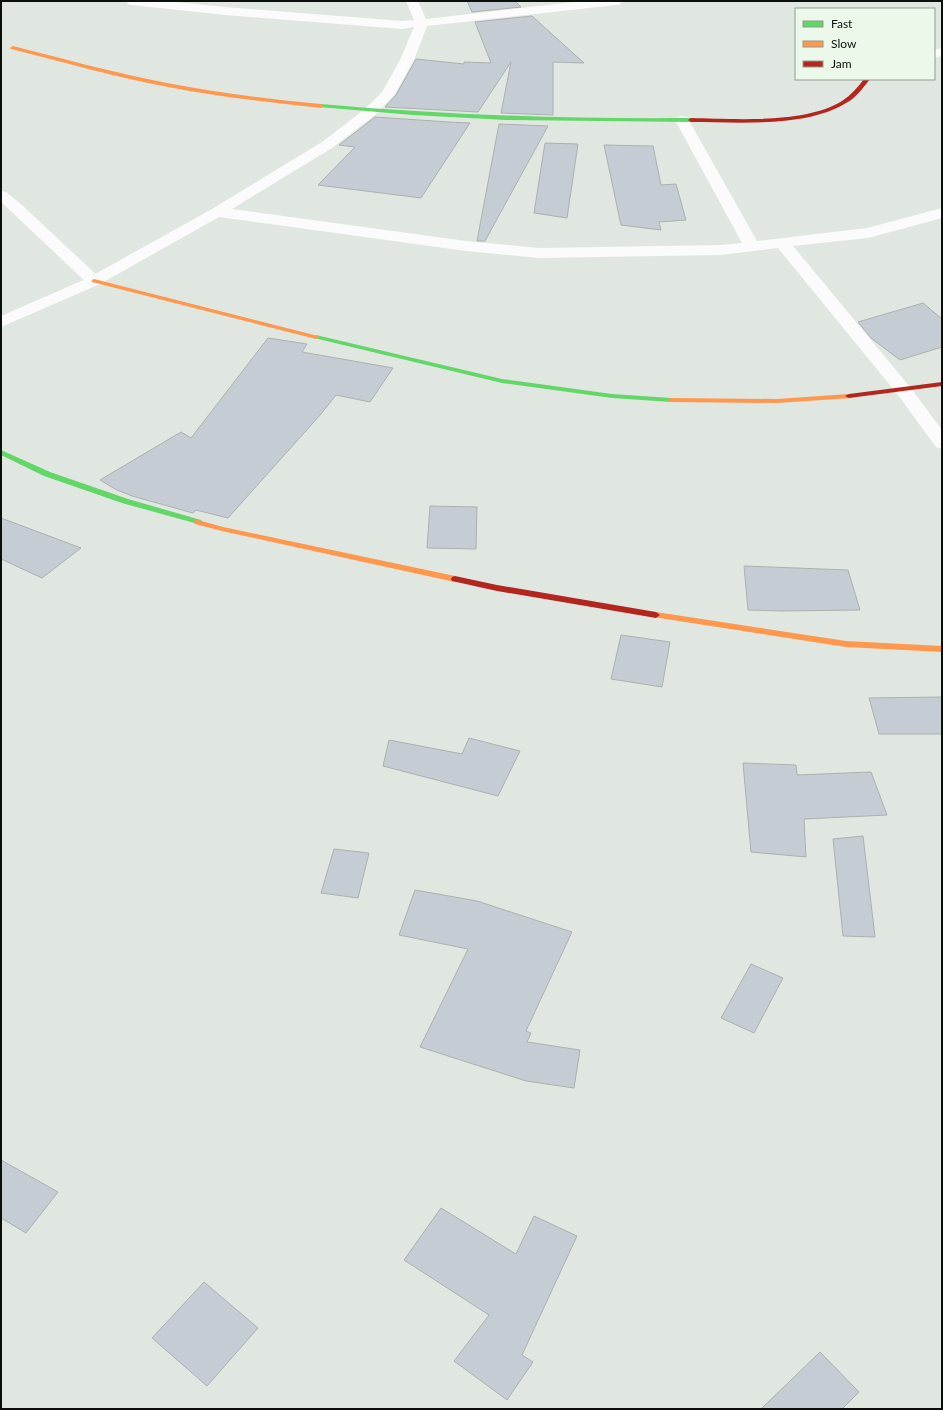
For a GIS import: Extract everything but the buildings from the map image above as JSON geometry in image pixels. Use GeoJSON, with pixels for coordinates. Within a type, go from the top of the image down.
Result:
{"type":"FeatureCollection","features":[{"type":"Feature","properties":{"kind":"street"},"geometry":{"type":"LineString","coordinates":[[132,1],[225,11],[386,24],[422,23],[616,1]]}},
{"type":"Feature","properties":{"kind":"street"},"geometry":{"type":"LineString","coordinates":[[1,322],[94,281],[217,212],[327,144],[370,112],[388,94],[408,60],[422,23],[412,1]]}},
{"type":"Feature","properties":{"kind":"street"},"geometry":{"type":"LineString","coordinates":[[13,48],[129,78],[246,98],[370,112],[533,119],[753,119],[805,114],[839,105],[850,99],[866,80]]}},
{"type":"Feature","properties":{"kind":"street"},"geometry":{"type":"LineString","coordinates":[[682,120],[752,247]]}},
{"type":"Feature","properties":{"kind":"street"},"geometry":{"type":"LineString","coordinates":[[1,195],[17,208],[94,281],[232,317],[501,380],[571,390],[673,400],[792,401],[904,391],[942,384]]}},
{"type":"Feature","properties":{"kind":"street"},"geometry":{"type":"LineString","coordinates":[[217,212],[466,246],[539,252],[720,250],[752,247],[868,233],[942,213]]}},
{"type":"Feature","properties":{"kind":"street"},"geometry":{"type":"LineString","coordinates":[[783,244],[904,391],[942,443]]}},
{"type":"Feature","properties":{"kind":"street"},"geometry":{"type":"LineString","coordinates":[[1,452],[54,476],[125,501],[222,529],[490,586],[690,621],[846,644],[942,649]]}},
{"type":"Feature","properties":{"kind":"traffic: fast"},"geometry":{"type":"LineString","coordinates":[[321,106],[506,118],[691,120]]}},
{"type":"Feature","properties":{"kind":"traffic: fast"},"geometry":{"type":"LineString","coordinates":[[316,337],[502,381],[612,396],[671,400]]}},
{"type":"Feature","properties":{"kind":"traffic: fast"},"geometry":{"type":"LineString","coordinates":[[1,452],[47,474],[125,501],[198,522]]}},
{"type":"Feature","properties":{"kind":"traffic: slow"},"geometry":{"type":"LineString","coordinates":[[13,48],[167,85],[205,92],[321,106]]}},
{"type":"Feature","properties":{"kind":"traffic: slow"},"geometry":{"type":"LineString","coordinates":[[94,281],[316,337]]}},
{"type":"Feature","properties":{"kind":"traffic: slow"},"geometry":{"type":"LineString","coordinates":[[671,400],[777,401],[849,396]]}},
{"type":"Feature","properties":{"kind":"traffic: slow"},"geometry":{"type":"LineString","coordinates":[[198,522],[222,529],[455,579]]}},
{"type":"Feature","properties":{"kind":"traffic: slow"},"geometry":{"type":"LineString","coordinates":[[656,615],[846,644],[942,649]]}},
{"type":"Feature","properties":{"kind":"traffic: jam"},"geometry":{"type":"LineString","coordinates":[[691,120],[769,120],[809,115],[827,110],[847,101],[866,80]]}},
{"type":"Feature","properties":{"kind":"traffic: jam"},"geometry":{"type":"LineString","coordinates":[[849,396],[942,384]]}},
{"type":"Feature","properties":{"kind":"traffic: jam"},"geometry":{"type":"LineString","coordinates":[[455,579],[497,588],[656,615]]}}]}
